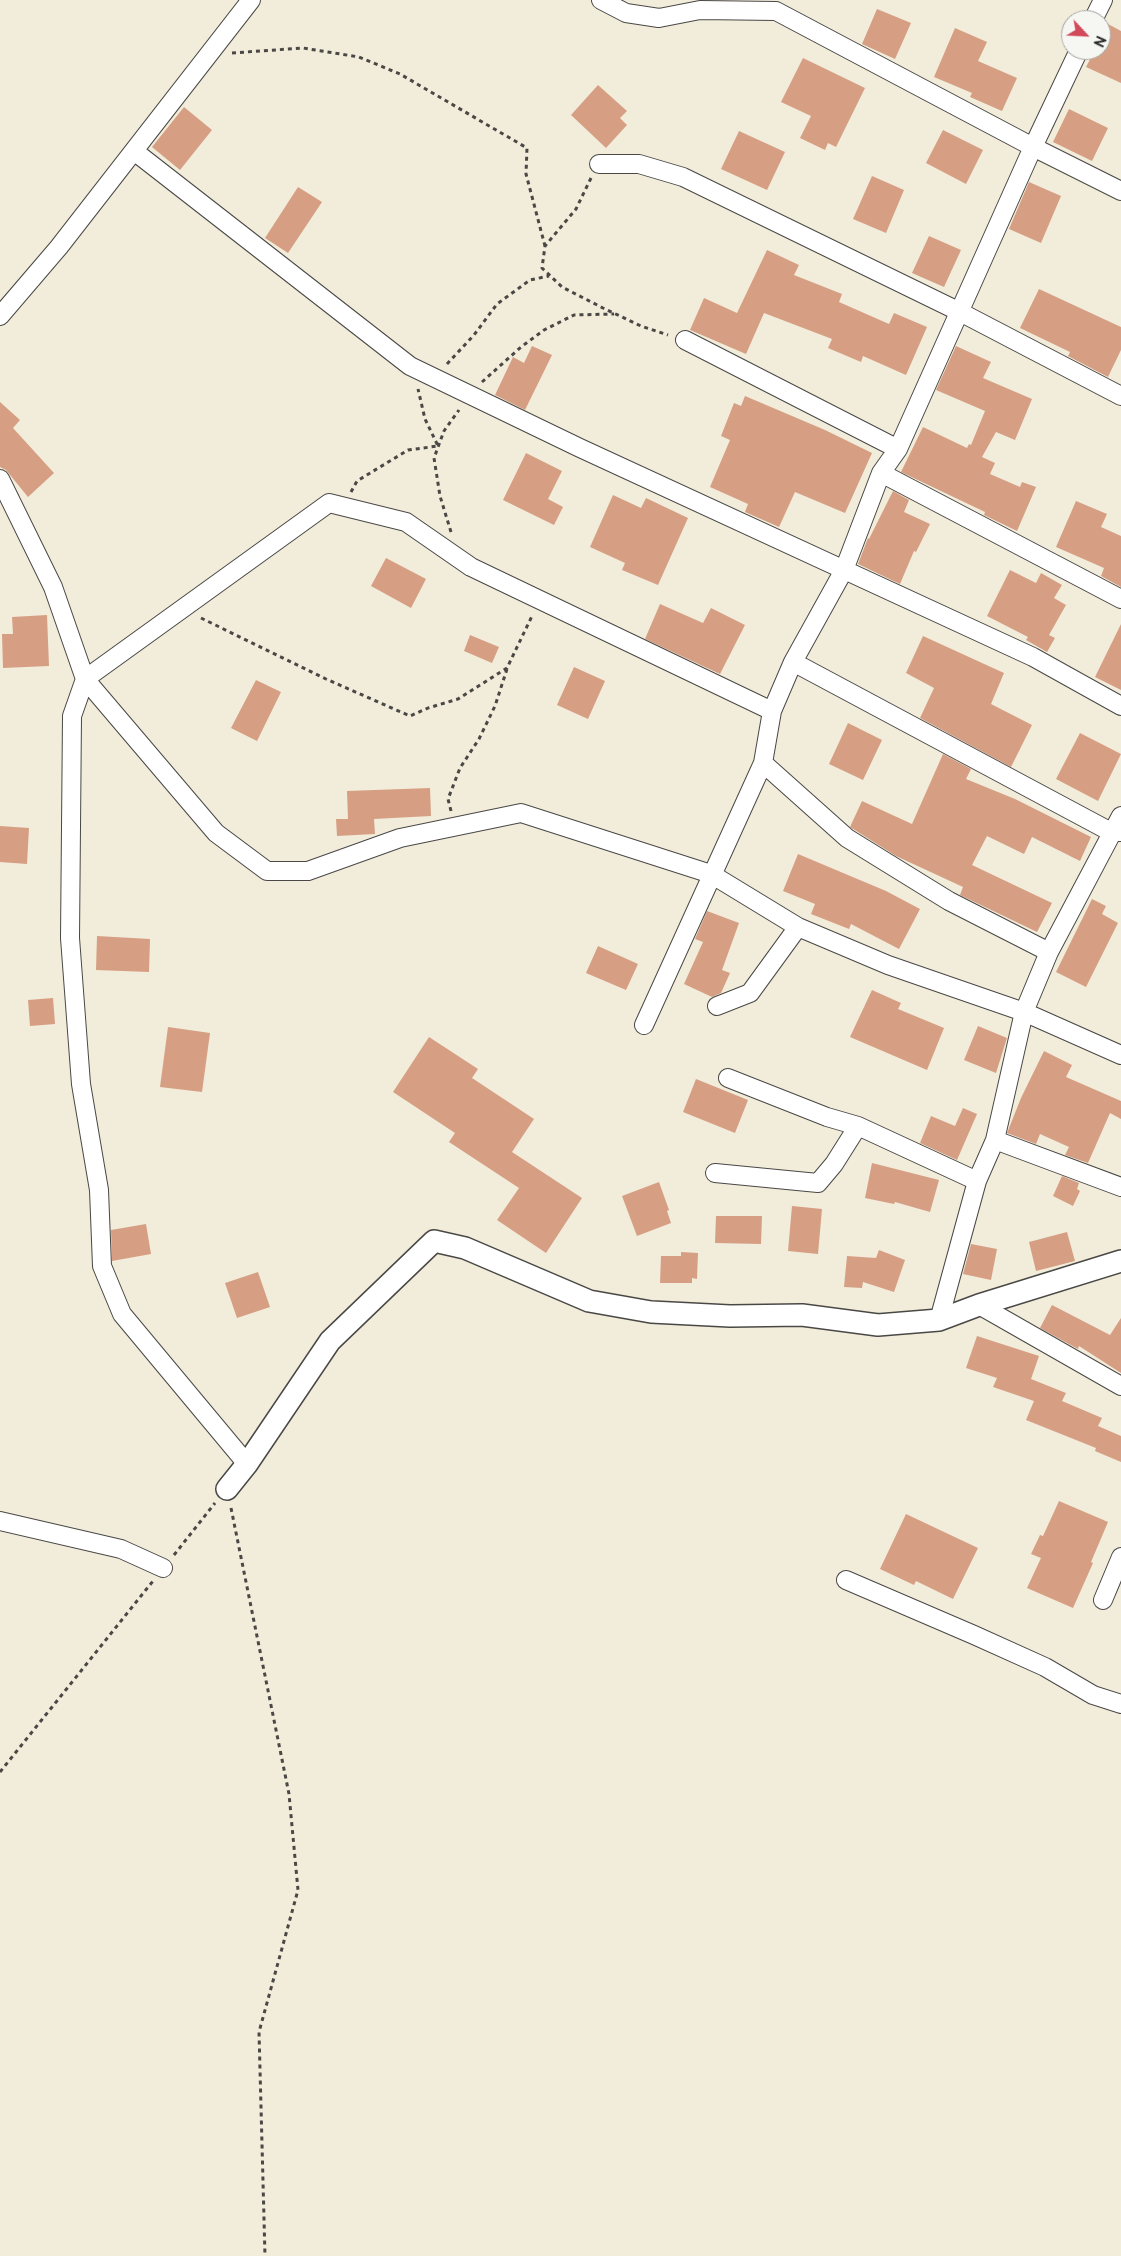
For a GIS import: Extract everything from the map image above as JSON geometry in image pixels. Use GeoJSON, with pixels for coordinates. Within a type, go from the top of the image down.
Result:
{"type":"FeatureCollection","features":[{"type":"Feature","properties":{"kind":"street"},"geometry":{"type":"LineString","coordinates":[[601,0],[626,13],[659,18],[700,10],[776,12],[1121,191]]}},
{"type":"Feature","properties":{"kind":"street"},"geometry":{"type":"LineString","coordinates":[[0,316],[59,247],[207,58],[246,2]]}},
{"type":"Feature","properties":{"kind":"street"},"geometry":{"type":"LineString","coordinates":[[644,1025],[763,763],[772,711],[793,662],[844,570],[881,474],[898,449],[1033,147],[1074,60]]}},
{"type":"Feature","properties":{"kind":"street"},"geometry":{"type":"LineString","coordinates":[[134,151],[414,368],[1033,657],[1121,706]]}},
{"type":"Feature","properties":{"kind":"street"},"geometry":{"type":"LineString","coordinates":[[599,164],[639,164],[683,177],[960,312],[1121,396]]}},
{"type":"Feature","properties":{"kind":"street"},"geometry":{"type":"LineString","coordinates":[[685,340],[898,449]]}},
{"type":"Feature","properties":{"kind":"street"},"geometry":{"type":"LineString","coordinates":[[881,474],[1121,599]]}},
{"type":"Feature","properties":{"kind":"street"},"geometry":{"type":"LineString","coordinates":[[0,480],[53,587],[85,679],[216,833],[267,870],[308,871],[400,838],[521,813],[711,874],[798,927],[888,965],[1024,1012],[1121,1055]]}},
{"type":"Feature","properties":{"kind":"street"},"geometry":{"type":"LineString","coordinates":[[247,1464],[122,1314],[102,1266],[99,1190],[82,1084],[70,938],[72,716],[85,679],[329,502],[406,522],[471,567],[772,711]]}},
{"type":"Feature","properties":{"kind":"street"},"geometry":{"type":"LineString","coordinates":[[793,662],[1116,832]]}},
{"type":"Feature","properties":{"kind":"street"},"geometry":{"type":"LineString","coordinates":[[763,763],[847,838],[949,901],[1049,952]]}},
{"type":"Feature","properties":{"kind":"street"},"geometry":{"type":"LineString","coordinates":[[939,1320],[977,1181],[995,1140],[1024,1012],[1049,952],[1116,832],[1121,816]]}},
{"type":"Feature","properties":{"kind":"street"},"geometry":{"type":"LineString","coordinates":[[717,1006],[750,993],[798,927]]}},
{"type":"Feature","properties":{"kind":"street"},"geometry":{"type":"LineString","coordinates":[[728,1078],[826,1117],[858,1126],[977,1181]]}},
{"type":"Feature","properties":{"kind":"street"},"geometry":{"type":"LineString","coordinates":[[715,1172],[818,1183],[834,1164],[858,1126]]}},
{"type":"Feature","properties":{"kind":"street"},"geometry":{"type":"LineString","coordinates":[[995,1140],[1121,1187]]}},
{"type":"Feature","properties":{"kind":"street"},"geometry":{"type":"LineString","coordinates":[[227,1489],[247,1464],[330,1341],[434,1241],[465,1248],[589,1301],[651,1312],[730,1316],[802,1315],[878,1325],[939,1320],[979,1305],[1121,1261]]}},
{"type":"Feature","properties":{"kind":"street"},"geometry":{"type":"LineString","coordinates":[[979,1305],[1121,1386]]}},
{"type":"Feature","properties":{"kind":"street"},"geometry":{"type":"LineString","coordinates":[[0,1521],[121,1549],[164,1568]]}},
{"type":"Feature","properties":{"kind":"street"},"geometry":{"type":"LineString","coordinates":[[1103,1600],[1121,1557]]}},
{"type":"Feature","properties":{"kind":"street"},"geometry":{"type":"LineString","coordinates":[[846,1580],[1045,1667],[1093,1694],[1121,1704]]}},
{"type":"Feature","properties":{"kind":"path"},"geometry":{"type":"LineString","coordinates":[[207,58],[249,51],[303,48],[359,57],[400,74],[526,148],[526,174],[545,246],[542,268],[562,287],[614,314],[641,326],[685,340]]}},
{"type":"Feature","properties":{"kind":"path"},"geometry":{"type":"LineString","coordinates":[[545,246],[576,208],[599,164]]}},
{"type":"Feature","properties":{"kind":"path"},"geometry":{"type":"LineString","coordinates":[[435,378],[474,335],[497,304],[530,280],[550,276]]}},
{"type":"Feature","properties":{"kind":"path"},"geometry":{"type":"LineString","coordinates":[[450,554],[452,532],[440,496],[434,458],[444,431],[470,395],[507,358],[544,330],[574,315],[614,314]]}},
{"type":"Feature","properties":{"kind":"path"},"geometry":{"type":"LineString","coordinates":[[414,368],[425,419],[438,446]]}},
{"type":"Feature","properties":{"kind":"path"},"geometry":{"type":"LineString","coordinates":[[342,506],[357,481],[408,450],[438,446]]}},
{"type":"Feature","properties":{"kind":"path"},"geometry":{"type":"LineString","coordinates":[[455,827],[448,799],[460,768],[479,739],[495,706],[515,648],[541,600]]}},
{"type":"Feature","properties":{"kind":"path"},"geometry":{"type":"LineString","coordinates":[[183,608],[326,680],[410,716],[428,708],[458,699],[507,668]]}},
{"type":"Feature","properties":{"kind":"path"},"geometry":{"type":"LineString","coordinates":[[0,1772],[227,1489]]}},
{"type":"Feature","properties":{"kind":"path"},"geometry":{"type":"LineString","coordinates":[[227,1489],[290,1794],[298,1890],[259,2032],[265,2256]]}},
{"type":"Feature","properties":{"kind":"building"},"geometry":{"type":"Polygon","coordinates":[[[877,9],[911,23],[895,59],[862,44],[877,9]]]}},
{"type":"Feature","properties":{"kind":"building"},"geometry":{"type":"Polygon","coordinates":[[[1111,26],[1121,31],[1121,83],[1086,67],[1090,60],[1111,60],[1111,26]]]}},
{"type":"Feature","properties":{"kind":"building"},"geometry":{"type":"Polygon","coordinates":[[[955,28],[987,42],[978,61],[1017,78],[1002,111],[970,97],[972,93],[934,77],[955,28]]]}},
{"type":"Feature","properties":{"kind":"building"},"geometry":{"type":"Polygon","coordinates":[[[803,58],[865,88],[836,147],[828,143],[825,150],[800,138],[811,116],[781,102],[803,58]]]}},
{"type":"Feature","properties":{"kind":"building"},"geometry":{"type":"Polygon","coordinates":[[[598,85],[627,111],[620,118],[627,125],[606,148],[571,115],[598,85]]]}},
{"type":"Feature","properties":{"kind":"building"},"geometry":{"type":"Polygon","coordinates":[[[184,107],[212,130],[180,170],[152,147],[184,107]]]}},
{"type":"Feature","properties":{"kind":"building"},"geometry":{"type":"Polygon","coordinates":[[[1069,109],[1108,128],[1092,161],[1053,142],[1069,109]]]}},
{"type":"Feature","properties":{"kind":"building"},"geometry":{"type":"Polygon","coordinates":[[[943,130],[983,150],[966,184],[926,163],[943,130]]]}},
{"type":"Feature","properties":{"kind":"building"},"geometry":{"type":"Polygon","coordinates":[[[739,131],[785,152],[767,190],[721,169],[739,131]]]}},
{"type":"Feature","properties":{"kind":"building"},"geometry":{"type":"Polygon","coordinates":[[[872,176],[904,190],[886,233],[853,219],[872,176]]]}},
{"type":"Feature","properties":{"kind":"building"},"geometry":{"type":"Polygon","coordinates":[[[1029,182],[1061,196],[1041,243],[1009,229],[1029,182]]]}},
{"type":"Feature","properties":{"kind":"building"},"geometry":{"type":"Polygon","coordinates":[[[298,187],[322,202],[288,253],[265,238],[298,187]]]}},
{"type":"Feature","properties":{"kind":"building"},"geometry":{"type":"Polygon","coordinates":[[[929,236],[961,250],[944,287],[912,273],[929,236]]]}},
{"type":"Feature","properties":{"kind":"building"},"geometry":{"type":"Polygon","coordinates":[[[767,250],[799,265],[794,275],[842,294],[839,302],[889,324],[894,313],[927,327],[906,375],[863,356],[861,362],[828,348],[832,339],[764,313],[746,354],[690,330],[704,298],[737,313],[767,250]]]}},
{"type":"Feature","properties":{"kind":"building"},"geometry":{"type":"Polygon","coordinates":[[[1039,289],[1121,327],[1121,350],[1108,377],[1068,356],[1070,352],[1020,328],[1039,289]]]}},
{"type":"Feature","properties":{"kind":"building"},"geometry":{"type":"Polygon","coordinates":[[[532,346],[552,355],[525,410],[495,395],[513,357],[524,363],[532,346]]]}},
{"type":"Feature","properties":{"kind":"building"},"geometry":{"type":"Polygon","coordinates":[[[956,346],[991,362],[983,378],[1032,399],[1015,440],[996,432],[982,457],[995,463],[990,474],[1020,487],[1022,482],[1036,487],[1017,531],[984,515],[985,512],[901,472],[923,427],[967,448],[969,444],[971,445],[985,411],[936,390],[956,346]]]}},
{"type":"Feature","properties":{"kind":"building"},"geometry":{"type":"Polygon","coordinates":[[[745,396],[825,430],[872,453],[845,513],[795,492],[779,527],[745,512],[748,504],[710,487],[730,440],[721,436],[734,403],[741,406],[745,396]]]}},
{"type":"Feature","properties":{"kind":"building"},"geometry":{"type":"Polygon","coordinates":[[[0,402],[20,420],[13,428],[54,473],[28,497],[6,470],[0,467],[0,402]]]}},
{"type":"Feature","properties":{"kind":"building"},"geometry":{"type":"Polygon","coordinates":[[[526,453],[562,471],[548,499],[563,507],[554,525],[503,500],[526,453]]]}},
{"type":"Feature","properties":{"kind":"building"},"geometry":{"type":"Polygon","coordinates":[[[893,491],[909,500],[904,512],[930,524],[916,552],[914,551],[900,584],[858,564],[868,538],[893,491]]]}},
{"type":"Feature","properties":{"kind":"building"},"geometry":{"type":"Polygon","coordinates":[[[613,495],[641,508],[646,498],[688,518],[658,585],[622,570],[625,563],[590,547],[613,495]]]}},
{"type":"Feature","properties":{"kind":"building"},"geometry":{"type":"Polygon","coordinates":[[[1076,501],[1107,514],[1101,527],[1121,536],[1121,587],[1101,576],[1104,568],[1056,547],[1076,501]]]}},
{"type":"Feature","properties":{"kind":"building"},"geometry":{"type":"Polygon","coordinates":[[[386,558],[426,579],[411,608],[371,586],[386,558]]]}},
{"type":"Feature","properties":{"kind":"building"},"geometry":{"type":"Polygon","coordinates":[[[1010,570],[1036,583],[1041,573],[1062,585],[1054,598],[1066,605],[1049,635],[1055,638],[1047,652],[1026,640],[1028,637],[987,616],[1010,570]]]}},
{"type":"Feature","properties":{"kind":"building"},"geometry":{"type":"Polygon","coordinates":[[[660,604],[703,623],[711,608],[745,625],[720,674],[645,639],[660,604]]]}},
{"type":"Feature","properties":{"kind":"building"},"geometry":{"type":"Polygon","coordinates":[[[47,615],[49,666],[3,668],[2,634],[13,634],[12,617],[47,615]]]}},
{"type":"Feature","properties":{"kind":"building"},"geometry":{"type":"Polygon","coordinates":[[[1121,624],[1121,690],[1095,677],[1121,624]]]}},
{"type":"Feature","properties":{"kind":"building"},"geometry":{"type":"Polygon","coordinates":[[[470,635],[499,647],[492,663],[464,651],[470,635]]]}},
{"type":"Feature","properties":{"kind":"building"},"geometry":{"type":"Polygon","coordinates":[[[923,636],[1004,673],[991,704],[1032,725],[1011,767],[920,718],[934,688],[906,673],[923,636]]]}},
{"type":"Feature","properties":{"kind":"building"},"geometry":{"type":"Polygon","coordinates":[[[574,667],[605,681],[588,719],[557,705],[574,667]]]}},
{"type":"Feature","properties":{"kind":"building"},"geometry":{"type":"Polygon","coordinates":[[[256,680],[281,692],[257,741],[231,728],[256,680]]]}},
{"type":"Feature","properties":{"kind":"building"},"geometry":{"type":"Polygon","coordinates":[[[848,723],[882,740],[863,780],[829,764],[848,723]]]}},
{"type":"Feature","properties":{"kind":"building"},"geometry":{"type":"Polygon","coordinates":[[[1080,733],[1121,754],[1098,801],[1056,779],[1080,733]]]}},
{"type":"Feature","properties":{"kind":"building"},"geometry":{"type":"Polygon","coordinates":[[[943,754],[971,769],[966,779],[1015,799],[1091,837],[1080,861],[1032,837],[1024,854],[987,836],[972,865],[1052,903],[1037,932],[960,895],[963,887],[896,856],[850,827],[862,801],[912,824],[943,754]]]}},
{"type":"Feature","properties":{"kind":"building"},"geometry":{"type":"Polygon","coordinates":[[[430,788],[431,816],[374,819],[375,834],[337,836],[336,819],[348,819],[347,791],[430,788]]]}},
{"type":"Feature","properties":{"kind":"building"},"geometry":{"type":"Polygon","coordinates":[[[0,826],[29,828],[27,864],[0,862],[0,826]]]}},
{"type":"Feature","properties":{"kind":"building"},"geometry":{"type":"Polygon","coordinates":[[[798,854],[886,891],[920,909],[899,949],[851,924],[849,929],[811,914],[815,904],[783,891],[798,854]]]}},
{"type":"Feature","properties":{"kind":"building"},"geometry":{"type":"Polygon","coordinates":[[[1092,899],[1106,906],[1102,914],[1118,923],[1086,987],[1056,972],[1092,899]]]}},
{"type":"Feature","properties":{"kind":"building"},"geometry":{"type":"Polygon","coordinates":[[[707,911],[739,923],[722,970],[730,973],[721,993],[712,997],[684,984],[703,942],[695,939],[707,911]]]}},
{"type":"Feature","properties":{"kind":"building"},"geometry":{"type":"Polygon","coordinates":[[[97,936],[150,939],[149,972],[96,970],[97,936]]]}},
{"type":"Feature","properties":{"kind":"building"},"geometry":{"type":"Polygon","coordinates":[[[598,946],[638,964],[626,990],[586,973],[598,946]]]}},
{"type":"Feature","properties":{"kind":"building"},"geometry":{"type":"Polygon","coordinates":[[[872,990],[901,1003],[898,1009],[944,1028],[927,1070],[850,1037],[872,990]]]}},
{"type":"Feature","properties":{"kind":"building"},"geometry":{"type":"Polygon","coordinates":[[[53,998],[55,1024],[30,1026],[28,1000],[53,998]]]}},
{"type":"Feature","properties":{"kind":"building"},"geometry":{"type":"Polygon","coordinates":[[[978,1026],[1007,1038],[996,1073],[964,1060],[978,1026]]]}},
{"type":"Feature","properties":{"kind":"building"},"geometry":{"type":"Polygon","coordinates":[[[168,1027],[210,1033],[202,1092],[160,1087],[168,1027]]]}},
{"type":"Feature","properties":{"kind":"building"},"geometry":{"type":"Polygon","coordinates":[[[429,1037],[478,1069],[472,1078],[534,1119],[512,1152],[582,1198],[546,1253],[497,1220],[519,1188],[449,1142],[455,1133],[393,1092],[429,1037]]]}},
{"type":"Feature","properties":{"kind":"building"},"geometry":{"type":"Polygon","coordinates":[[[1044,1051],[1072,1065],[1066,1077],[1121,1101],[1121,1119],[1110,1113],[1088,1163],[1065,1155],[1069,1147],[1040,1134],[1036,1144],[1007,1133],[1021,1098],[1044,1051]]]}},
{"type":"Feature","properties":{"kind":"building"},"geometry":{"type":"Polygon","coordinates":[[[696,1079],[748,1100],[735,1133],[683,1112],[696,1079]]]}},
{"type":"Feature","properties":{"kind":"building"},"geometry":{"type":"Polygon","coordinates":[[[963,1108],[977,1114],[957,1160],[920,1143],[931,1116],[955,1126],[963,1108]]]}},
{"type":"Feature","properties":{"kind":"building"},"geometry":{"type":"Polygon","coordinates":[[[872,1163],[939,1180],[930,1212],[895,1202],[894,1204],[865,1198],[872,1163]]]}},
{"type":"Feature","properties":{"kind":"building"},"geometry":{"type":"Polygon","coordinates":[[[1062,1176],[1079,1183],[1077,1189],[1080,1191],[1073,1206],[1053,1196],[1062,1176]]]}},
{"type":"Feature","properties":{"kind":"building"},"geometry":{"type":"Polygon","coordinates":[[[659,1182],[669,1210],[667,1211],[671,1223],[637,1236],[622,1196],[659,1182]]]}},
{"type":"Feature","properties":{"kind":"building"},"geometry":{"type":"Polygon","coordinates":[[[792,1206],[822,1209],[818,1254],[788,1251],[792,1206]]]}},
{"type":"Feature","properties":{"kind":"building"},"geometry":{"type":"Polygon","coordinates":[[[716,1216],[762,1216],[761,1244],[715,1243],[716,1216]]]}},
{"type":"Feature","properties":{"kind":"building"},"geometry":{"type":"Polygon","coordinates":[[[146,1224],[151,1254],[112,1261],[111,1230],[146,1224]]]}},
{"type":"Feature","properties":{"kind":"building"},"geometry":{"type":"Polygon","coordinates":[[[1067,1232],[1075,1261],[1036,1271],[1029,1242],[1067,1232]]]}},
{"type":"Feature","properties":{"kind":"building"},"geometry":{"type":"Polygon","coordinates":[[[971,1244],[997,1249],[991,1280],[963,1274],[971,1244]]]}},
{"type":"Feature","properties":{"kind":"building"},"geometry":{"type":"Polygon","coordinates":[[[879,1250],[905,1260],[894,1292],[863,1282],[862,1288],[844,1287],[847,1256],[876,1258],[879,1250]]]}},
{"type":"Feature","properties":{"kind":"building"},"geometry":{"type":"Polygon","coordinates":[[[681,1252],[698,1253],[697,1279],[692,1278],[692,1283],[660,1283],[661,1256],[681,1256],[681,1252]]]}},
{"type":"Feature","properties":{"kind":"building"},"geometry":{"type":"Polygon","coordinates":[[[258,1272],[270,1307],[237,1318],[225,1283],[258,1272]]]}},
{"type":"Feature","properties":{"kind":"building"},"geometry":{"type":"Polygon","coordinates":[[[1052,1305],[1110,1335],[1121,1318],[1121,1373],[1079,1346],[1078,1349],[1040,1328],[1052,1305]]]}},
{"type":"Feature","properties":{"kind":"building"},"geometry":{"type":"Polygon","coordinates":[[[977,1336],[1039,1356],[1031,1379],[1066,1393],[1062,1401],[1102,1418],[1098,1426],[1121,1436],[1121,1462],[1095,1451],[1096,1448],[1026,1420],[1034,1401],[993,1387],[997,1378],[966,1368],[977,1336]]]}},
{"type":"Feature","properties":{"kind":"building"},"geometry":{"type":"Polygon","coordinates":[[[1059,1501],[1108,1522],[1091,1562],[1093,1563],[1073,1608],[1027,1588],[1041,1558],[1031,1554],[1040,1535],[1043,1536],[1059,1501]]]}},
{"type":"Feature","properties":{"kind":"building"},"geometry":{"type":"Polygon","coordinates":[[[906,1514],[978,1548],[953,1599],[916,1581],[914,1585],[880,1569],[906,1514]]]}}]}
